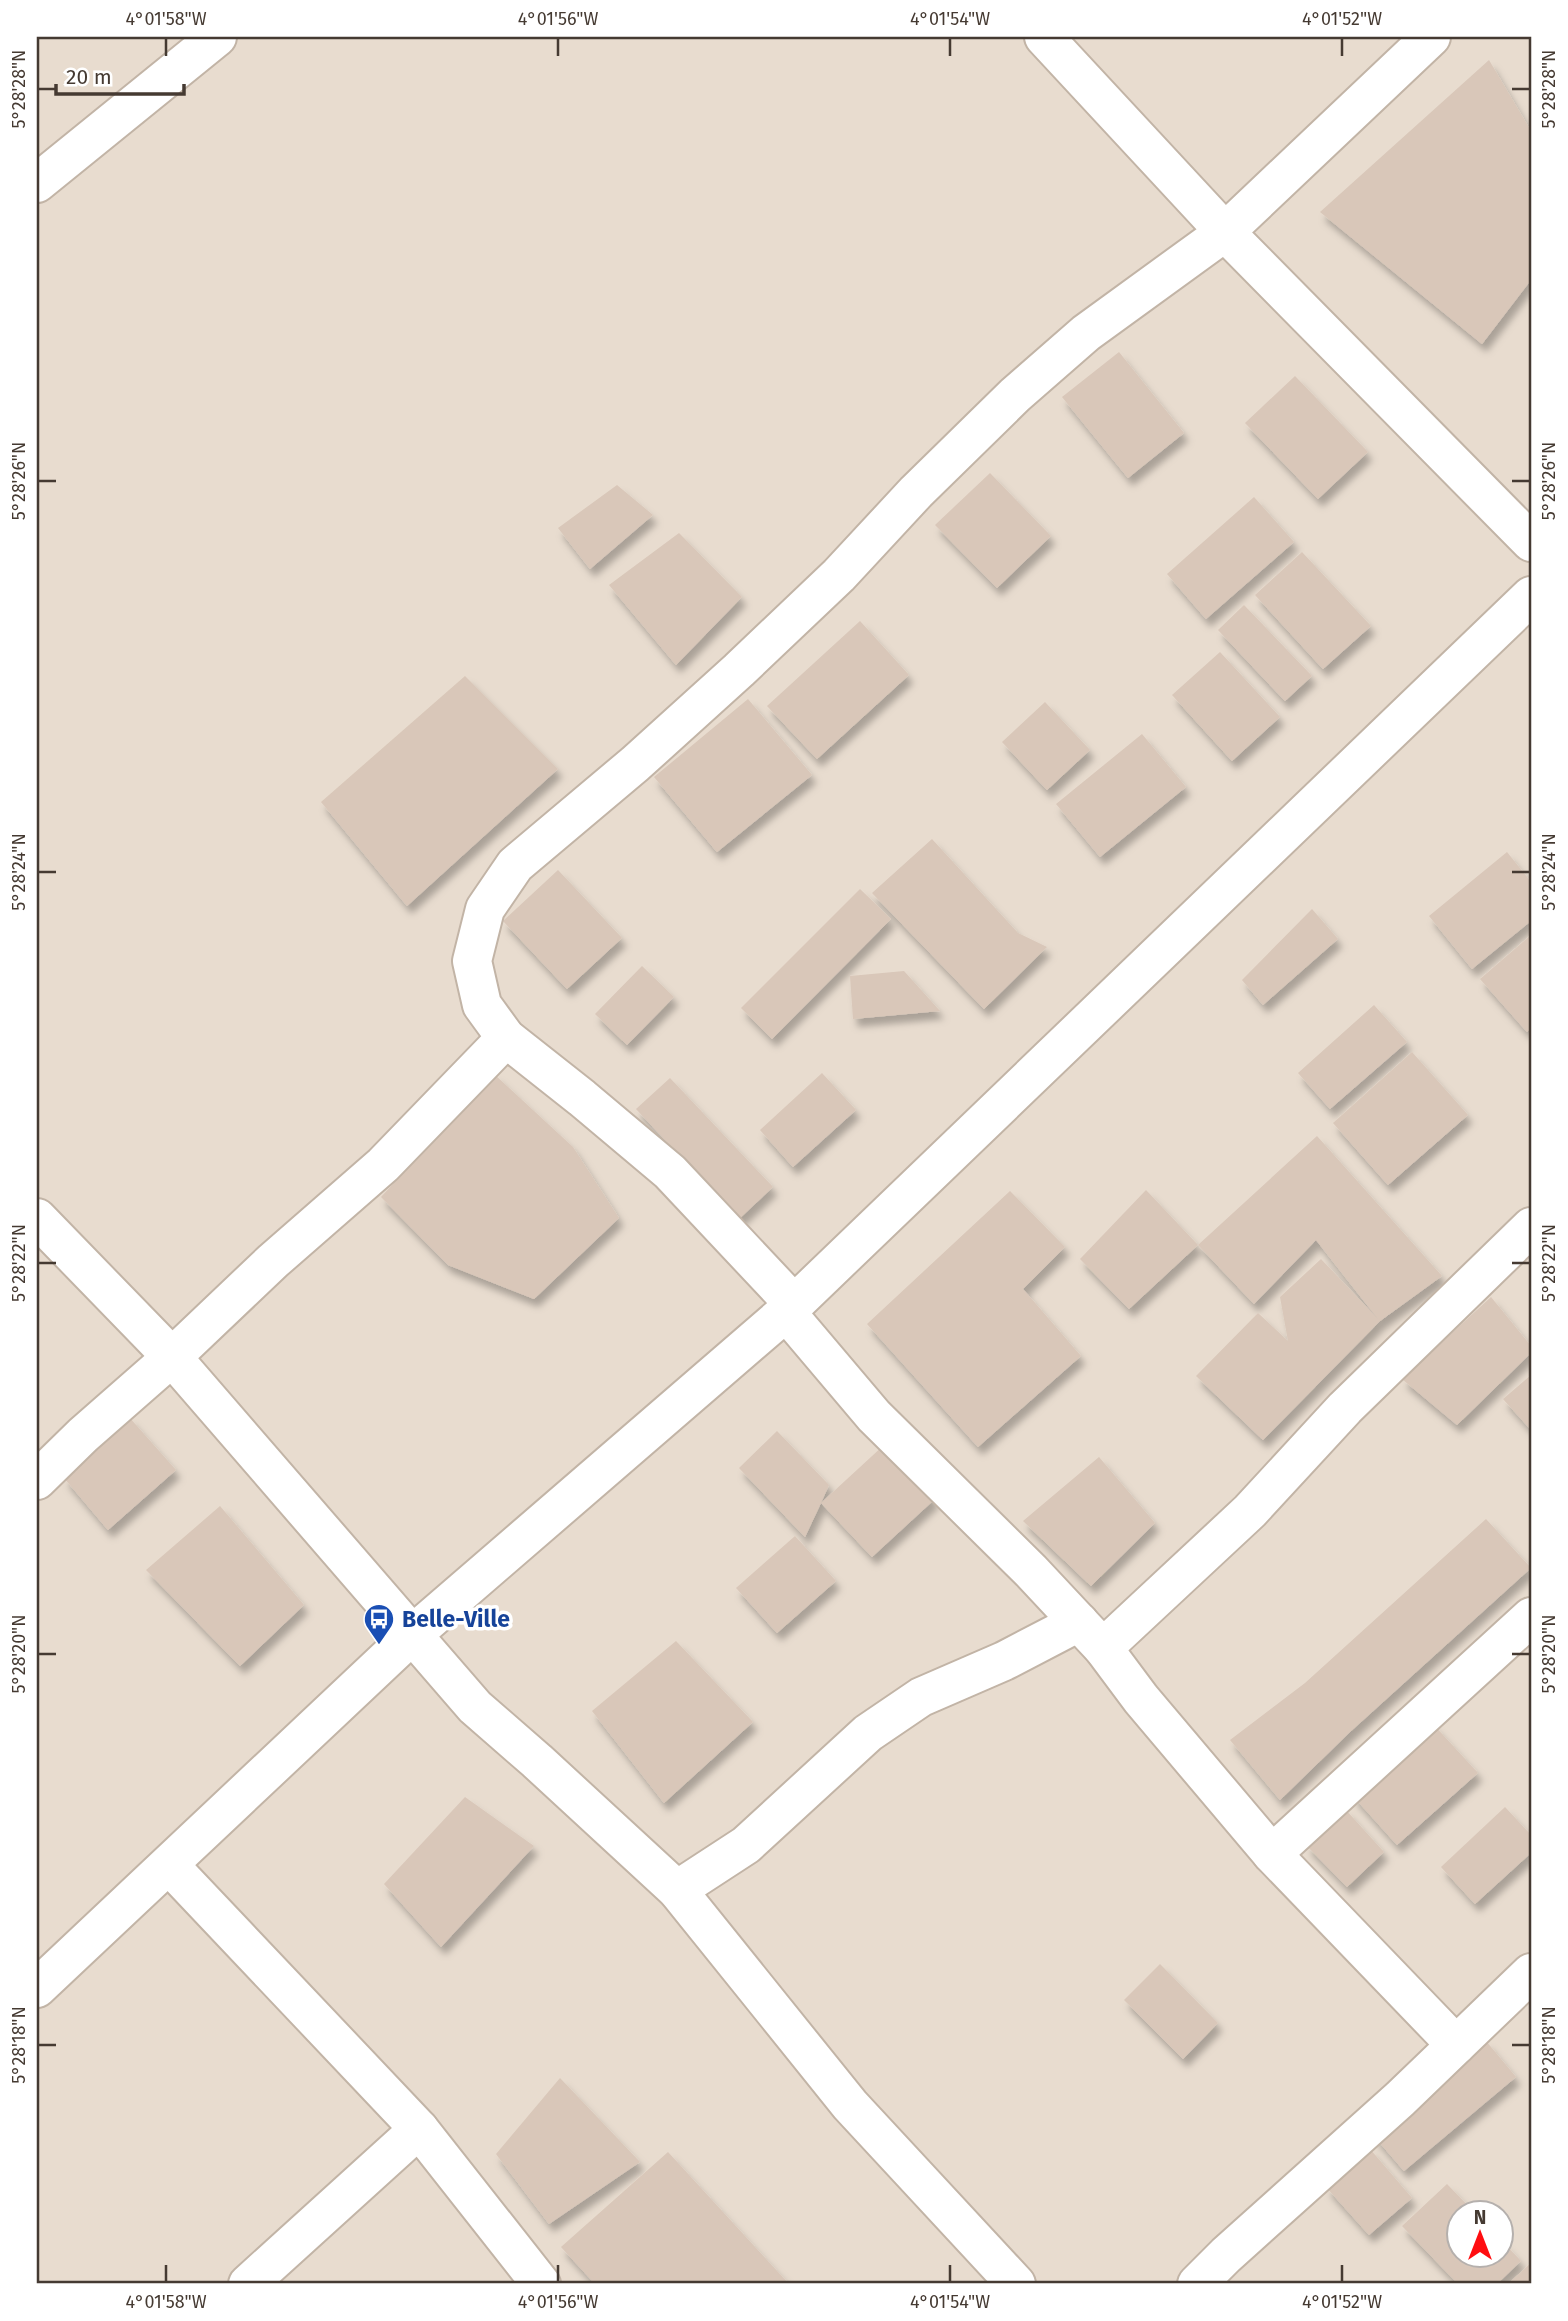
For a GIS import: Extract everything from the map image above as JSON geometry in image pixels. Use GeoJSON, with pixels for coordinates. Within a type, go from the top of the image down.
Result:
{"type":"FeatureCollection","features":[{"type":"Feature","properties":{"kind":"street"},"geometry":{"type":"LineString","coordinates":[[37,183],[217,37]]}},
{"type":"Feature","properties":{"kind":"street"},"geometry":{"type":"LineString","coordinates":[[1044,37],[1225,232],[1531,542]]}},
{"type":"Feature","properties":{"kind":"street"},"geometry":{"type":"LineString","coordinates":[[1431,37],[1225,232],[1086,333],[1015,395],[916,492],[839,575],[739,670],[635,764],[515,865],[485,909],[472,961],[482,1005],[506,1038],[670,1172],[790,1308],[874,1416],[1031,1571],[1091,1635],[1141,1699],[1272,1854],[1456,2045]]}},
{"type":"Feature","properties":{"kind":"street"},"geometry":{"type":"LineString","coordinates":[[37,1988],[412,1635],[790,1308],[1531,596]]}},
{"type":"Feature","properties":{"kind":"street"},"geometry":{"type":"LineString","coordinates":[[37,1480],[273,1261],[383,1165],[506,1038]]}},
{"type":"Feature","properties":{"kind":"street"},"geometry":{"type":"LineString","coordinates":[[37,1218],[172,1357],[475,1707],[677,1890],[850,2105],[1016,2284]]}},
{"type":"Feature","properties":{"kind":"street"},"geometry":{"type":"LineString","coordinates":[[677,1890],[746,1844],[868,1732],[921,1697],[1004,1661],[1091,1635],[1250,1511],[1345,1408],[1531,1227]]}},
{"type":"Feature","properties":{"kind":"street"},"geometry":{"type":"LineString","coordinates":[[1272,1854],[1531,1616]]}},
{"type":"Feature","properties":{"kind":"street"},"geometry":{"type":"LineString","coordinates":[[169,1865],[419,2129],[541,2284]]}},
{"type":"Feature","properties":{"kind":"street"},"geometry":{"type":"LineString","coordinates":[[1198,2284],[1226,2255],[1400,2099],[1531,1973]]}},
{"type":"Feature","properties":{"kind":"street"},"geometry":{"type":"LineString","coordinates":[[248,2284],[419,2129]]}},
{"type":"Feature","properties":{"kind":"shaded area"},"geometry":{"type":"Polygon","coordinates":[[[37,37],[1531,37],[1531,2284],[37,2284],[37,37]]]}},
{"type":"Feature","properties":{"kind":"building"},"geometry":{"type":"Polygon","coordinates":[[[1489,60],[1531,131],[1531,280],[1482,344],[1320,212],[1489,60]]]}},
{"type":"Feature","properties":{"kind":"building"},"geometry":{"type":"Polygon","coordinates":[[[1119,352],[1184,433],[1128,478],[1062,397],[1119,352]]]}},
{"type":"Feature","properties":{"kind":"building"},"geometry":{"type":"Polygon","coordinates":[[[1295,376],[1368,452],[1318,499],[1245,423],[1295,376]]]}},
{"type":"Feature","properties":{"kind":"building"},"geometry":{"type":"Polygon","coordinates":[[[990,473],[1051,536],[997,588],[935,525],[990,473]]]}},
{"type":"Feature","properties":{"kind":"building"},"geometry":{"type":"Polygon","coordinates":[[[617,485],[653,515],[590,569],[558,528],[617,485]]]}},
{"type":"Feature","properties":{"kind":"building"},"geometry":{"type":"Polygon","coordinates":[[[1254,497],[1294,542],[1206,619],[1167,574],[1254,497]]]}},
{"type":"Feature","properties":{"kind":"building"},"geometry":{"type":"Polygon","coordinates":[[[679,533],[742,597],[676,665],[609,585],[679,533]]]}},
{"type":"Feature","properties":{"kind":"building"},"geometry":{"type":"Polygon","coordinates":[[[1302,552],[1371,626],[1323,669],[1255,595],[1302,552]]]}},
{"type":"Feature","properties":{"kind":"building"},"geometry":{"type":"Polygon","coordinates":[[[1244,605],[1312,676],[1285,701],[1218,630],[1244,605]]]}},
{"type":"Feature","properties":{"kind":"building"},"geometry":{"type":"Polygon","coordinates":[[[860,621],[909,675],[817,759],[767,706],[860,621]]]}},
{"type":"Feature","properties":{"kind":"building"},"geometry":{"type":"Polygon","coordinates":[[[1220,652],[1280,717],[1232,761],[1172,695],[1220,652]]]}},
{"type":"Feature","properties":{"kind":"building"},"geometry":{"type":"Polygon","coordinates":[[[465,676],[558,769],[407,906],[321,802],[465,676]]]}},
{"type":"Feature","properties":{"kind":"building"},"geometry":{"type":"Polygon","coordinates":[[[748,699],[812,775],[717,852],[654,777],[748,699]]]}},
{"type":"Feature","properties":{"kind":"building"},"geometry":{"type":"Polygon","coordinates":[[[1045,702],[1090,750],[1047,790],[1002,742],[1045,702]]]}},
{"type":"Feature","properties":{"kind":"building"},"geometry":{"type":"Polygon","coordinates":[[[1142,734],[1186,787],[1100,857],[1056,804],[1142,734]]]}},
{"type":"Feature","properties":{"kind":"building"},"geometry":{"type":"Polygon","coordinates":[[[932,839],[1018,933],[1047,947],[984,1009],[872,893],[932,839]]]}},
{"type":"Feature","properties":{"kind":"building"},"geometry":{"type":"Polygon","coordinates":[[[1507,852],[1531,882],[1531,921],[1472,969],[1429,916],[1507,852]]]}},
{"type":"Feature","properties":{"kind":"building"},"geometry":{"type":"Polygon","coordinates":[[[558,870],[622,938],[567,989],[503,921],[558,870]]]}},
{"type":"Feature","properties":{"kind":"building"},"geometry":{"type":"Polygon","coordinates":[[[860,889],[891,919],[772,1039],[741,1008],[860,889]]]}},
{"type":"Feature","properties":{"kind":"building"},"geometry":{"type":"Polygon","coordinates":[[[1312,909],[1338,939],[1263,1005],[1242,980],[1312,909]]]}},
{"type":"Feature","properties":{"kind":"building"},"geometry":{"type":"Polygon","coordinates":[[[1531,935],[1531,1028],[1527,1032],[1480,979],[1531,935]]]}},
{"type":"Feature","properties":{"kind":"building"},"geometry":{"type":"Polygon","coordinates":[[[642,966],[674,997],[627,1045],[595,1014],[642,966]]]}},
{"type":"Feature","properties":{"kind":"building"},"geometry":{"type":"Polygon","coordinates":[[[904,971],[940,1011],[853,1019],[850,976],[904,971]]]}},
{"type":"Feature","properties":{"kind":"building"},"geometry":{"type":"Polygon","coordinates":[[[1374,1005],[1407,1042],[1330,1109],[1298,1073],[1374,1005]]]}},
{"type":"Feature","properties":{"kind":"building"},"geometry":{"type":"Polygon","coordinates":[[[1412,1052],[1468,1115],[1388,1185],[1333,1123],[1412,1052]]]}},
{"type":"Feature","properties":{"kind":"building"},"geometry":{"type":"Polygon","coordinates":[[[822,1073],[856,1110],[793,1167],[760,1130],[822,1073]]]}},
{"type":"Feature","properties":{"kind":"building"},"geometry":{"type":"Polygon","coordinates":[[[494,1074],[573,1147],[619,1218],[534,1299],[448,1265],[381,1197],[494,1074]]]}},
{"type":"Feature","properties":{"kind":"building"},"geometry":{"type":"Polygon","coordinates":[[[670,1078],[773,1187],[739,1219],[636,1109],[670,1078]]]}},
{"type":"Feature","properties":{"kind":"building"},"geometry":{"type":"Polygon","coordinates":[[[1317,1136],[1442,1276],[1380,1321],[1263,1440],[1196,1376],[1258,1313],[1288,1341],[1280,1297],[1321,1259],[1378,1319],[1316,1240],[1254,1304],[1198,1245],[1317,1136]]]}},
{"type":"Feature","properties":{"kind":"building"},"geometry":{"type":"Polygon","coordinates":[[[1146,1190],[1198,1245],[1129,1309],[1080,1259],[1146,1190]]]}},
{"type":"Feature","properties":{"kind":"building"},"geometry":{"type":"Polygon","coordinates":[[[1010,1191],[1065,1247],[1023,1289],[1081,1356],[978,1447],[867,1324],[1010,1191]]]}},
{"type":"Feature","properties":{"kind":"building"},"geometry":{"type":"Polygon","coordinates":[[[1491,1297],[1531,1346],[1531,1353],[1457,1425],[1402,1379],[1491,1297]]]}},
{"type":"Feature","properties":{"kind":"building"},"geometry":{"type":"Polygon","coordinates":[[[1531,1375],[1531,1430],[1503,1399],[1531,1375]]]}},
{"type":"Feature","properties":{"kind":"building"},"geometry":{"type":"Polygon","coordinates":[[[129,1417],[176,1470],[108,1530],[64,1478],[129,1417]]]}},
{"type":"Feature","properties":{"kind":"building"},"geometry":{"type":"Polygon","coordinates":[[[777,1431],[829,1485],[805,1537],[739,1468],[777,1431]]]}},
{"type":"Feature","properties":{"kind":"building"},"geometry":{"type":"Polygon","coordinates":[[[884,1445],[935,1499],[872,1557],[821,1503],[884,1445]]]}},
{"type":"Feature","properties":{"kind":"building"},"geometry":{"type":"Polygon","coordinates":[[[1099,1457],[1155,1523],[1091,1586],[1023,1521],[1099,1457]]]}},
{"type":"Feature","properties":{"kind":"building"},"geometry":{"type":"Polygon","coordinates":[[[220,1506],[304,1605],[240,1666],[146,1570],[220,1506]]]}},
{"type":"Feature","properties":{"kind":"building"},"geometry":{"type":"Polygon","coordinates":[[[1486,1519],[1531,1568],[1350,1732],[1280,1800],[1230,1740],[1305,1683],[1486,1519]]]}},
{"type":"Feature","properties":{"kind":"building"},"geometry":{"type":"Polygon","coordinates":[[[795,1536],[836,1581],[777,1633],[736,1588],[795,1536]]]}},
{"type":"Feature","properties":{"kind":"building"},"geometry":{"type":"Polygon","coordinates":[[[676,1641],[753,1722],[664,1803],[592,1711],[676,1641]]]}},
{"type":"Feature","properties":{"kind":"building"},"geometry":{"type":"Polygon","coordinates":[[[1432,1723],[1478,1773],[1397,1845],[1352,1795],[1432,1723]]]}},
{"type":"Feature","properties":{"kind":"building"},"geometry":{"type":"Polygon","coordinates":[[[465,1797],[534,1846],[441,1947],[384,1884],[465,1797]]]}},
{"type":"Feature","properties":{"kind":"building"},"geometry":{"type":"Polygon","coordinates":[[[1505,1807],[1531,1835],[1531,1853],[1475,1904],[1441,1867],[1505,1807]]]}},
{"type":"Feature","properties":{"kind":"building"},"geometry":{"type":"Polygon","coordinates":[[[1345,1809],[1384,1852],[1347,1887],[1306,1845],[1345,1809]]]}},
{"type":"Feature","properties":{"kind":"building"},"geometry":{"type":"Polygon","coordinates":[[[1160,1964],[1218,2023],[1183,2059],[1124,2000],[1160,1964]]]}},
{"type":"Feature","properties":{"kind":"building"},"geometry":{"type":"Polygon","coordinates":[[[1486,2041],[1516,2077],[1404,2171],[1373,2135],[1486,2041]]]}},
{"type":"Feature","properties":{"kind":"building"},"geometry":{"type":"Polygon","coordinates":[[[560,2078],[640,2162],[549,2224],[496,2154],[560,2078]]]}},
{"type":"Feature","properties":{"kind":"building"},"geometry":{"type":"Polygon","coordinates":[[[1370,2149],[1412,2198],[1369,2235],[1326,2187],[1370,2149]]]}},
{"type":"Feature","properties":{"kind":"building"},"geometry":{"type":"Polygon","coordinates":[[[668,2152],[789,2284],[595,2284],[561,2247],[668,2152]]]}},
{"type":"Feature","properties":{"kind":"building"},"geometry":{"type":"Polygon","coordinates":[[[1447,2184],[1460,2198],[1446,2198],[1446,2268],[1514,2268],[1497,2284],[1458,2284],[1402,2226],[1447,2184]]]}},
{"type":"Feature","properties":{"kind":"building"},"geometry":{"type":"Polygon","coordinates":[[[1531,2263],[1531,2284],[1508,2284],[1531,2263]]]}},
{"type":"Feature","properties":{"kind":"place","name":"Belle-Ville"},"geometry":{"type":"Point","coordinates":[379,1646]}}]}
